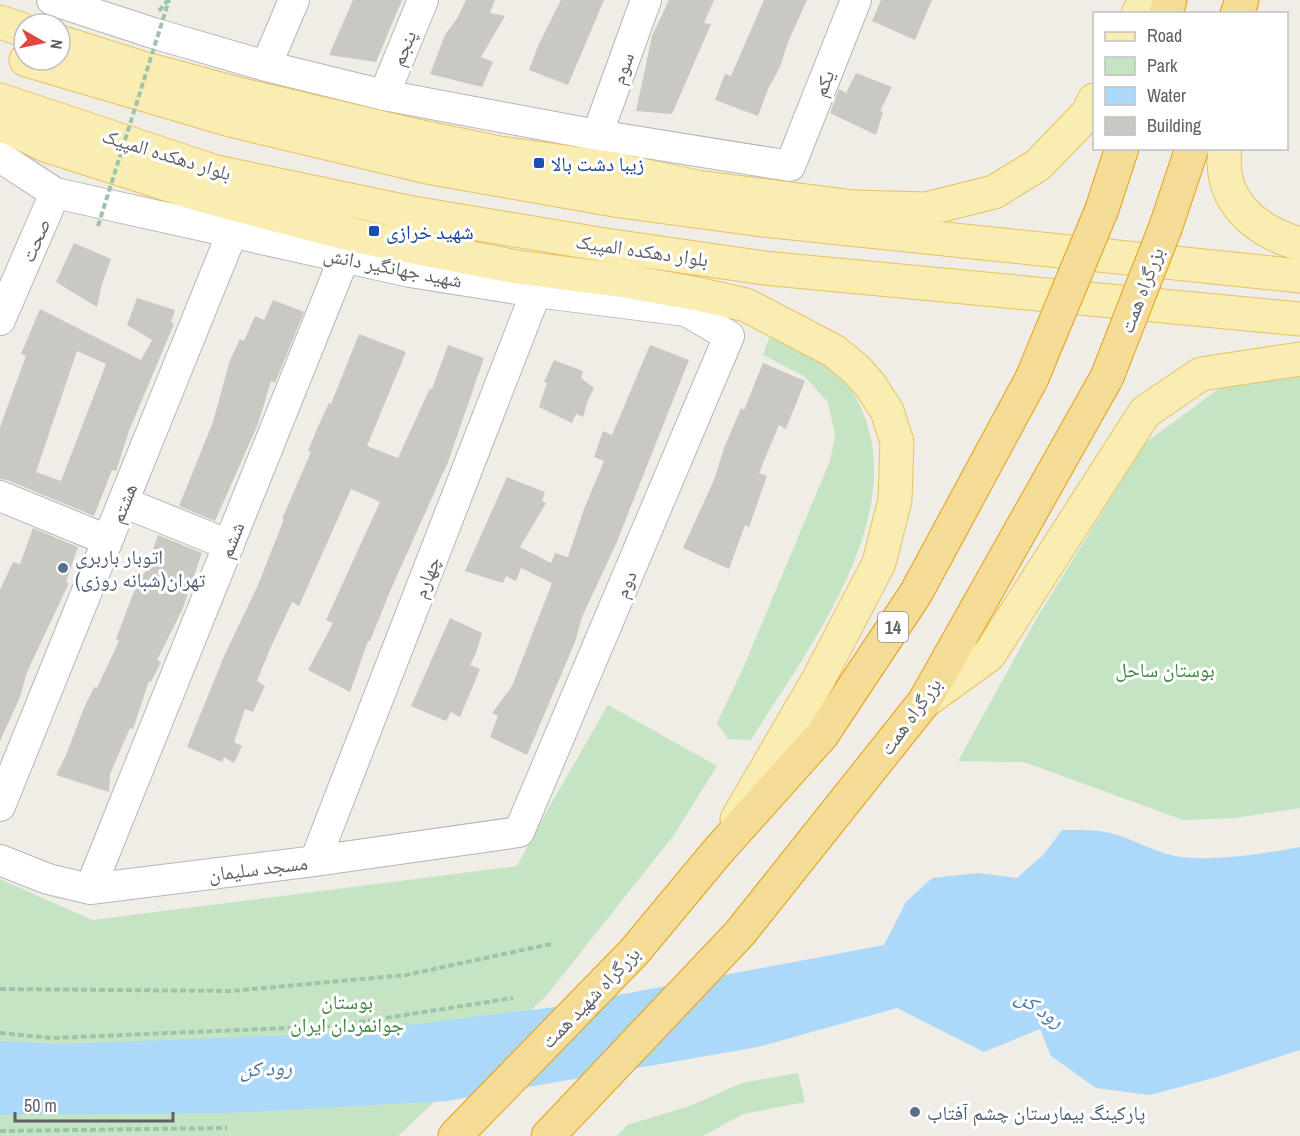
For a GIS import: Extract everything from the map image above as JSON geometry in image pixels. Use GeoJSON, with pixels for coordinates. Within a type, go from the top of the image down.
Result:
{"type":"FeatureCollection","features":[{"type":"Feature","properties":{"kind":"highway","name":"14"},"geometry":{"type":"LineString","coordinates":[[718,851],[822,735],[915,593],[1032,378],[1102,209],[1121,150]]}},
{"type":"Feature","properties":{"kind":"highway","name":"بزرگراه همت"},"geometry":{"type":"LineString","coordinates":[[548,1136],[740,933],[924,702],[1107,377],[1166,226],[1191,150]]}},
{"type":"Feature","properties":{"kind":"highway","name":"بزرگراه شهید همت"},"geometry":{"type":"LineString","coordinates":[[455,1136],[634,952],[718,851]]}},
{"type":"Feature","properties":{"kind":"main road"},"geometry":{"type":"LineString","coordinates":[[72,46],[238,94],[499,153],[608,168],[697,187],[854,207],[926,208],[994,192],[1038,165],[1088,113],[1093,104]]}},
{"type":"Feature","properties":{"kind":"main road"},"geometry":{"type":"LineString","coordinates":[[66,72],[230,120],[404,162],[620,201],[762,220],[1300,276]]}},
{"type":"Feature","properties":{"kind":"main road","name":"بلوار دهکده المپیک"},"geometry":{"type":"LineString","coordinates":[[0,100],[216,172],[407,212],[605,245],[764,268],[1300,319]]}},
{"type":"Feature","properties":{"kind":"main road"},"geometry":{"type":"LineString","coordinates":[[0,123],[45,145],[204,196],[357,236],[517,267],[625,280],[746,305],[834,351],[856,369],[887,411],[897,442],[895,500],[879,563],[818,680],[718,851]]}},
{"type":"Feature","properties":{"kind":"main road"},"geometry":{"type":"LineString","coordinates":[[1225,150],[1226,185],[1246,216],[1280,238],[1300,244]]}},
{"type":"Feature","properties":{"kind":"main road"},"geometry":{"type":"LineString","coordinates":[[924,702],[989,655],[1144,412],[1201,374],[1300,359]]}},
{"type":"Feature","properties":{"kind":"street"},"geometry":{"type":"LineString","coordinates":[[52,0],[110,9],[266,66],[384,95],[597,135]]}},
{"type":"Feature","properties":{"kind":"street"},"geometry":{"type":"LineString","coordinates":[[266,66],[294,0]]}},
{"type":"Feature","properties":{"kind":"street","name":"پنجم"},"geometry":{"type":"LineString","coordinates":[[384,95],[423,0]]}},
{"type":"Feature","properties":{"kind":"street","name":"سوم"},"geometry":{"type":"LineString","coordinates":[[597,135],[646,0]]}},
{"type":"Feature","properties":{"kind":"street","name":"یکم"},"geometry":{"type":"LineString","coordinates":[[597,135],[790,166],[856,0]]}},
{"type":"Feature","properties":{"kind":"street","name":"شهید جهانگیر دانش"},"geometry":{"type":"LineString","coordinates":[[0,158],[55,193],[410,272],[536,292],[686,311],[729,336]]}},
{"type":"Feature","properties":{"kind":"street","name":"صحت"},"geometry":{"type":"LineString","coordinates":[[0,320],[55,193]]}},
{"type":"Feature","properties":{"kind":"street","name":"هشتم"},"geometry":{"type":"LineString","coordinates":[[0,806],[232,233]]}},
{"type":"Feature","properties":{"kind":"street","name":"ششم"},"geometry":{"type":"LineString","coordinates":[[90,890],[344,258]]}},
{"type":"Feature","properties":{"kind":"street","name":"چهارم"},"geometry":{"type":"LineString","coordinates":[[315,861],[536,292]]}},
{"type":"Feature","properties":{"kind":"street","name":"دوم"},"geometry":{"type":"LineString","coordinates":[[519,832],[729,336]]}},
{"type":"Feature","properties":{"kind":"street"},"geometry":{"type":"LineString","coordinates":[[0,496],[108,540]]}},
{"type":"Feature","properties":{"kind":"street"},"geometry":{"type":"LineString","coordinates":[[123,502],[229,545]]}},
{"type":"Feature","properties":{"kind":"street","name":"مسجد سلیمان"},"geometry":{"type":"LineString","coordinates":[[0,860],[48,879],[90,890],[519,832]]}},
{"type":"Feature","properties":{"kind":"path"},"geometry":{"type":"LineString","coordinates":[[98,226],[169,0]]}},
{"type":"Feature","properties":{"kind":"path"},"geometry":{"type":"LineString","coordinates":[[0,989],[231,991],[406,975],[551,944]]}},
{"type":"Feature","properties":{"kind":"path"},"geometry":{"type":"LineString","coordinates":[[0,1033],[52,1038],[335,1026],[513,998]]}},
{"type":"Feature","properties":{"kind":"path"},"geometry":{"type":"LineString","coordinates":[[0,1131],[227,1128]]}},
{"type":"Feature","properties":{"kind":"green space"},"geometry":{"type":"Polygon","coordinates":[[[771,332],[820,362],[846,384],[856,398],[867,424],[874,464],[871,506],[859,548],[842,590],[820,630],[751,740],[728,739],[717,723],[744,666],[830,461],[835,436],[828,402],[804,376],[763,355],[771,332]]]}},
{"type":"Feature","properties":{"kind":"green space","name":"بوستان ساحل"},"geometry":{"type":"Polygon","coordinates":[[[1300,374],[1300,808],[1235,818],[1183,820],[1024,762],[958,761],[1038,616],[1145,443],[1228,382],[1300,374]]]}},
{"type":"Feature","properties":{"kind":"green space","name":"بوستان جوانمردان ایران"},"geometry":{"type":"Polygon","coordinates":[[[608,705],[717,766],[674,835],[546,996],[398,1136],[0,1136],[0,879],[92,920],[517,866],[608,705]]]}},
{"type":"Feature","properties":{"kind":"green space"},"geometry":{"type":"Polygon","coordinates":[[[798,1073],[805,1102],[743,1114],[703,1136],[617,1136],[627,1125],[690,1106],[742,1083],[798,1073]]]}},
{"type":"Feature","properties":{"kind":"water","name":"رود کن"},"geometry":{"type":"Polygon","coordinates":[[[1062,830],[1110,833],[1165,854],[1182,857],[1227,857],[1300,847],[1300,1050],[1217,1077],[1150,1095],[1096,1088],[1051,1056],[1040,1029],[984,1052],[897,1008],[758,1047],[447,1101],[229,1113],[0,1115],[0,1041],[62,1044],[344,1033],[555,1007],[884,945],[906,902],[932,878],[978,873],[1017,878],[1044,854],[1062,830]]]}},
{"type":"Feature","properties":{"kind":"building"},"geometry":{"type":"Polygon","coordinates":[[[353,0],[402,0],[376,62],[329,55],[353,0]]]}},
{"type":"Feature","properties":{"kind":"building"},"geometry":{"type":"Polygon","coordinates":[[[466,0],[495,0],[490,13],[505,16],[481,57],[493,62],[482,87],[430,74],[445,35],[458,17],[466,0]]]}},
{"type":"Feature","properties":{"kind":"building"},"geometry":{"type":"Polygon","coordinates":[[[561,0],[604,0],[568,85],[529,70],[561,0]]]}},
{"type":"Feature","properties":{"kind":"building"},"geometry":{"type":"Polygon","coordinates":[[[669,0],[714,0],[704,23],[711,24],[672,114],[636,111],[652,36],[669,0]]]}},
{"type":"Feature","properties":{"kind":"building"},"geometry":{"type":"Polygon","coordinates":[[[764,0],[807,0],[758,116],[715,100],[725,74],[731,76],[764,0]]]}},
{"type":"Feature","properties":{"kind":"building"},"geometry":{"type":"Polygon","coordinates":[[[881,0],[932,0],[915,40],[872,21],[881,0]]]}},
{"type":"Feature","properties":{"kind":"building"},"geometry":{"type":"Polygon","coordinates":[[[856,73],[892,87],[880,111],[883,112],[876,135],[830,113],[839,89],[846,93],[856,73]]]}},
{"type":"Feature","properties":{"kind":"building"},"geometry":{"type":"Polygon","coordinates":[[[74,243],[111,259],[97,307],[56,282],[74,243]]]}},
{"type":"Feature","properties":{"kind":"building"},"geometry":{"type":"Polygon","coordinates":[[[137,298],[175,310],[171,322],[174,324],[129,431],[116,471],[112,470],[94,516],[0,479],[0,427],[26,356],[21,354],[40,309],[141,360],[152,340],[127,325],[137,298]],[[77,351],[36,472],[61,481],[106,364],[77,351]]]}},
{"type":"Feature","properties":{"kind":"building"},"geometry":{"type":"Polygon","coordinates":[[[273,300],[304,312],[275,383],[271,381],[258,424],[215,521],[179,506],[213,422],[230,360],[240,339],[244,341],[255,316],[264,320],[273,300]]]}},
{"type":"Feature","properties":{"kind":"building"},"geometry":{"type":"Polygon","coordinates":[[[359,334],[406,352],[367,446],[398,458],[430,388],[432,389],[448,345],[484,358],[448,462],[370,641],[368,641],[350,692],[308,670],[333,623],[326,620],[380,502],[351,489],[299,606],[292,602],[270,649],[257,681],[265,686],[253,712],[245,709],[234,742],[242,746],[234,763],[224,757],[222,762],[187,747],[225,654],[258,585],[284,519],[282,519],[311,452],[308,451],[329,403],[331,404],[359,334]]]}},
{"type":"Feature","properties":{"kind":"building"},"geometry":{"type":"Polygon","coordinates":[[[650,345],[689,360],[616,544],[582,617],[575,642],[527,755],[490,737],[498,716],[492,713],[512,686],[552,583],[521,568],[516,581],[506,576],[503,583],[465,571],[507,477],[545,492],[542,501],[546,503],[520,547],[551,563],[555,553],[568,557],[584,509],[604,461],[594,457],[603,431],[612,435],[650,345]]]}},
{"type":"Feature","properties":{"kind":"building"},"geometry":{"type":"Polygon","coordinates":[[[554,360],[583,371],[581,378],[594,388],[583,417],[576,414],[572,423],[539,407],[547,383],[544,382],[554,360]]]}},
{"type":"Feature","properties":{"kind":"building"},"geometry":{"type":"Polygon","coordinates":[[[763,363],[805,381],[786,429],[779,425],[759,473],[767,476],[749,527],[745,525],[729,569],[683,548],[714,480],[724,448],[741,408],[744,410],[763,363]]]}},
{"type":"Feature","properties":{"kind":"building"},"geometry":{"type":"Polygon","coordinates":[[[33,528],[78,547],[66,582],[69,583],[27,672],[20,697],[0,741],[0,590],[13,562],[20,564],[33,528]]]}},
{"type":"Feature","properties":{"kind":"building"},"geometry":{"type":"Polygon","coordinates":[[[158,535],[202,553],[182,610],[157,660],[161,662],[151,682],[149,681],[133,729],[130,728],[110,774],[109,792],[56,775],[84,708],[94,687],[97,688],[119,641],[116,639],[133,594],[145,572],[158,535]]]}},
{"type":"Feature","properties":{"kind":"building"},"geometry":{"type":"Polygon","coordinates":[[[450,618],[482,633],[470,665],[480,669],[460,717],[451,712],[446,721],[411,706],[450,618]]]}},
{"type":"Feature","properties":{"kind":"place","name":"زیبا دشت بالا"},"geometry":{"type":"Point","coordinates":[539,163]}},
{"type":"Feature","properties":{"kind":"place","name":"شهید خرازی"},"geometry":{"type":"Point","coordinates":[374,231]}},
{"type":"Feature","properties":{"kind":"place","name":"اتوبار باربری تهران(شبانه روزی)"},"geometry":{"type":"Point","coordinates":[63,568]}},
{"type":"Feature","properties":{"kind":"place","name":"پاركينگ بيمارستان چشم آفتاب"},"geometry":{"type":"Point","coordinates":[915,1112]}}]}
